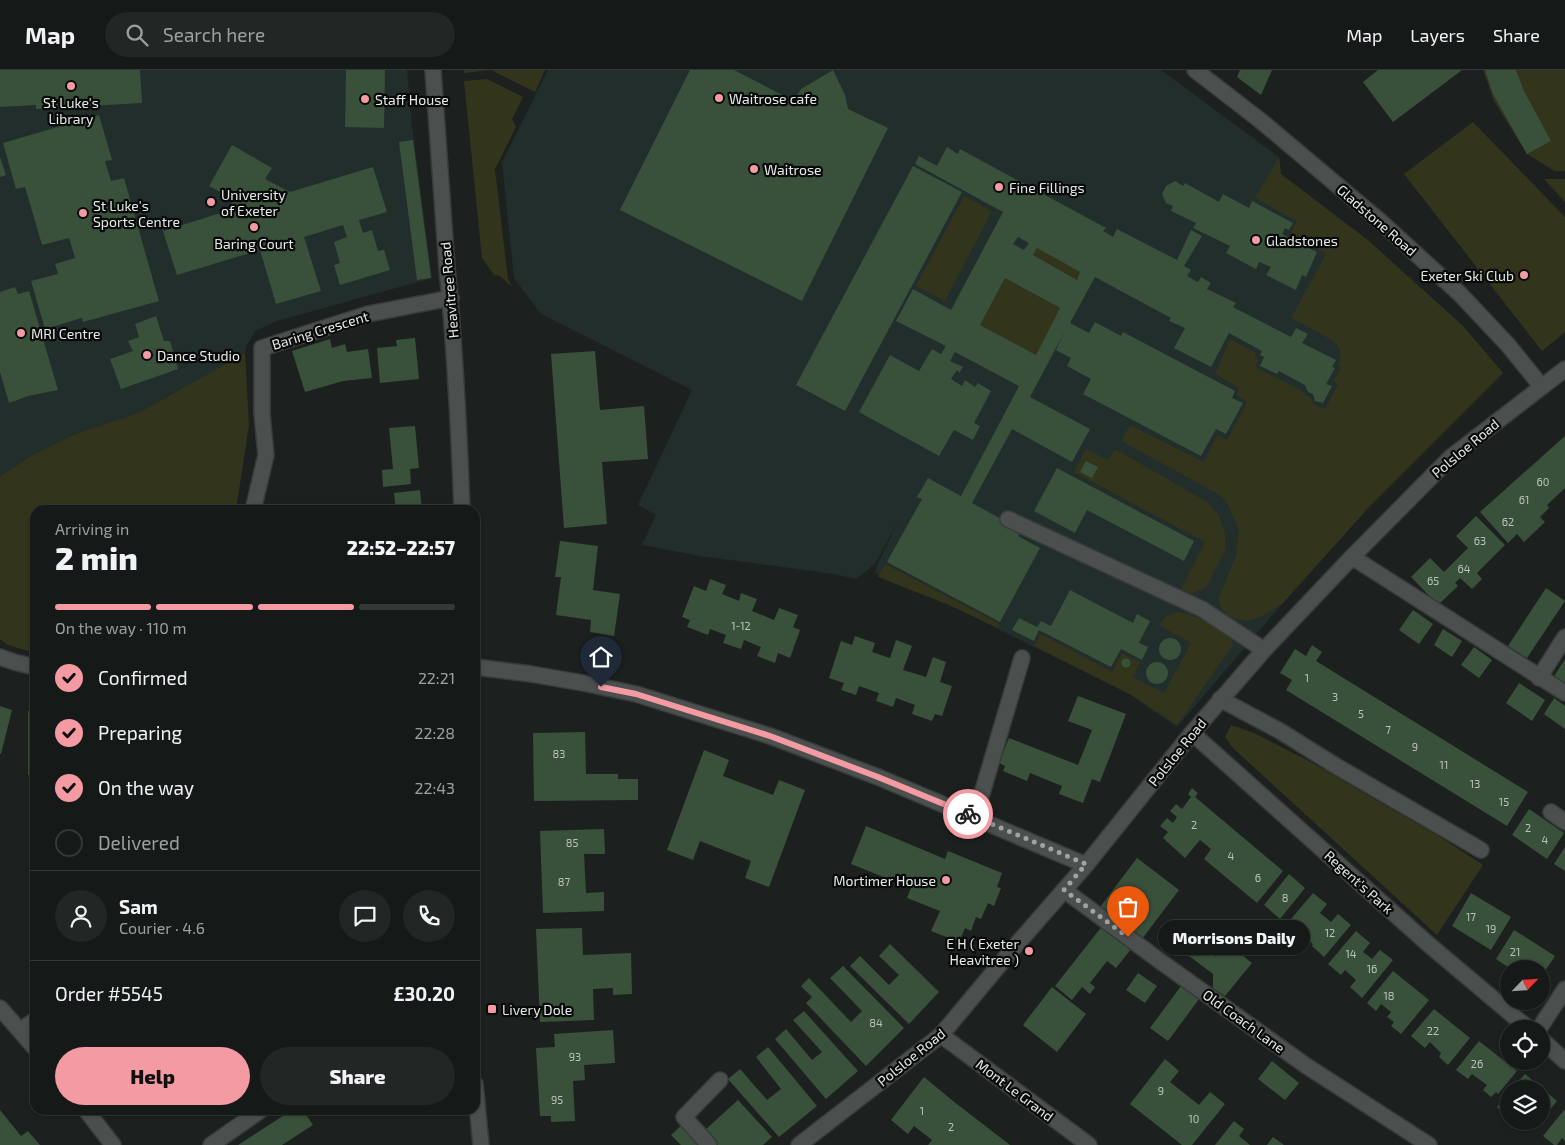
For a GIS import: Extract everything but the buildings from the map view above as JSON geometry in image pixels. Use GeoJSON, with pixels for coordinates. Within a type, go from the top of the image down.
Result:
{"type":"FeatureCollection","features":[{"type":"Feature","properties":{"kind":"street","name":"Heavitree Road"},"geometry":{"type":"LineString","coordinates":[[433,70],[446,258],[451,298],[459,422],[462,505]]}},
{"type":"Feature","properties":{"kind":"street","name":"Gladstone Road"},"geometry":{"type":"LineString","coordinates":[[1195,70],[1213,76],[1460,294],[1508,344],[1542,387]]}},
{"type":"Feature","properties":{"kind":"street","name":"Baring Crescent"},"geometry":{"type":"LineString","coordinates":[[254,505],[266,455],[262,414],[262,348],[368,314],[451,298]]}},
{"type":"Feature","properties":{"kind":"street","name":"Polsloe Road"},"geometry":{"type":"LineString","coordinates":[[799,1145],[941,1035],[1086,864],[1192,732],[1264,650],[1450,457],[1565,369]]}},
{"type":"Feature","properties":{"kind":"street"},"geometry":{"type":"LineString","coordinates":[[1008,519],[1202,610],[1264,650]]}},
{"type":"Feature","properties":{"kind":"street"},"geometry":{"type":"LineString","coordinates":[[1352,557],[1565,693]]}},
{"type":"Feature","properties":{"kind":"street"},"geometry":{"type":"LineString","coordinates":[[1539,678],[1565,637]]}},
{"type":"Feature","properties":{"kind":"street"},"geometry":{"type":"LineString","coordinates":[[0,657],[30,666]]}},
{"type":"Feature","properties":{"kind":"street"},"geometry":{"type":"LineString","coordinates":[[975,817],[1022,658]]}},
{"type":"Feature","properties":{"kind":"street"},"geometry":{"type":"LineString","coordinates":[[480,668],[531,674],[636,694],[770,736],[878,777],[1086,864]]}},
{"type":"Feature","properties":{"kind":"street"},"geometry":{"type":"LineString","coordinates":[[1220,699],[1481,850]]}},
{"type":"Feature","properties":{"kind":"street","name":"Regent's Park"},"geometry":{"type":"LineString","coordinates":[[1192,732],[1427,943],[1518,1020]]}},
{"type":"Feature","properties":{"kind":"street"},"geometry":{"type":"LineString","coordinates":[[1550,812],[1565,822]]}},
{"type":"Feature","properties":{"kind":"street","name":"Old Coach Lane"},"geometry":{"type":"LineString","coordinates":[[1064,890],[1305,1065],[1429,1145]]}},
{"type":"Feature","properties":{"kind":"street"},"geometry":{"type":"LineString","coordinates":[[1546,1020],[1565,989]]}},
{"type":"Feature","properties":{"kind":"street"},"geometry":{"type":"LineString","coordinates":[[3,1016],[30,1042]]}},
{"type":"Feature","properties":{"kind":"street"},"geometry":{"type":"LineString","coordinates":[[20,1031],[30,1024]]}},
{"type":"Feature","properties":{"kind":"street","name":"Mont Le Grand"},"geometry":{"type":"LineString","coordinates":[[941,1035],[1089,1145]]}},
{"type":"Feature","properties":{"kind":"street"},"geometry":{"type":"LineString","coordinates":[[1550,1047],[1565,1061]]}},
{"type":"Feature","properties":{"kind":"street"},"geometry":{"type":"LineString","coordinates":[[709,1145],[684,1117],[720,1080]]}},
{"type":"Feature","properties":{"kind":"street"},"geometry":{"type":"LineString","coordinates":[[90,1115],[112,1145]]}},
{"type":"Feature","properties":{"kind":"street"},"geometry":{"type":"LineString","coordinates":[[211,1145],[254,1115]]}},
{"type":"Feature","properties":{"kind":"street"},"geometry":{"type":"LineString","coordinates":[[478,1115],[480,1145]]}},
{"type":"Feature","properties":{"kind":"shaded area","name":"University of Exeter"},"geometry":{"type":"Polygon","coordinates":[[[0,70],[407,70],[412,126],[432,278],[277,321],[255,331],[246,347],[245,353],[138,413],[75,434],[31,456],[0,476],[0,70]]]}},
{"type":"Feature","properties":{"kind":"shaded area"},"geometry":{"type":"Polygon","coordinates":[[[548,70],[1161,70],[1279,157],[1281,174],[1369,241],[1463,326],[1503,373],[1369,507],[1283,603],[1177,727],[1129,694],[952,606],[875,573],[900,518],[875,564],[856,579],[834,574],[700,556],[642,545],[656,515],[638,505],[692,390],[541,314],[514,278],[502,162],[548,70]]]}},
{"type":"Feature","properties":{"kind":"green space"},"geometry":{"type":"Polygon","coordinates":[[[464,70],[491,70],[464,73],[464,70]]]}},
{"type":"Feature","properties":{"kind":"green space"},"geometry":{"type":"Polygon","coordinates":[[[491,70],[545,70],[535,92],[491,70]]]}},
{"type":"Feature","properties":{"kind":"green space"},"geometry":{"type":"Polygon","coordinates":[[[1483,70],[1565,70],[1565,171],[1554,171],[1527,154],[1494,101],[1483,70]]]}},
{"type":"Feature","properties":{"kind":"green space"},"geometry":{"type":"Polygon","coordinates":[[[487,79],[523,97],[512,119],[516,127],[495,169],[508,279],[512,287],[500,276],[494,275],[482,258],[464,81],[487,79]]]}},
{"type":"Feature","properties":{"kind":"green space","name":"Exeter Ski Club"},"geometry":{"type":"Polygon","coordinates":[[[1473,122],[1565,217],[1565,332],[1542,351],[1404,174],[1473,122]]]}},
{"type":"Feature","properties":{"kind":"green space"},"geometry":{"type":"Polygon","coordinates":[[[1279,157],[1281,174],[1369,241],[1463,326],[1503,373],[1369,507],[1283,603],[1261,617],[1246,621],[1230,617],[1221,609],[1218,599],[1236,556],[1239,530],[1227,502],[1218,494],[1121,441],[1130,425],[1204,462],[1217,435],[1227,440],[1247,402],[1237,395],[1239,388],[1215,374],[1230,339],[1256,353],[1255,358],[1258,360],[1255,367],[1301,390],[1310,397],[1314,405],[1325,409],[1338,384],[1333,381],[1341,368],[1338,365],[1339,348],[1330,339],[1291,318],[1326,254],[1290,234],[1297,221],[1255,198],[1279,157]]]}},
{"type":"Feature","properties":{"kind":"green space"},"geometry":{"type":"Polygon","coordinates":[[[1544,179],[1565,179],[1565,202],[1544,179]]]}},
{"type":"Feature","properties":{"kind":"green space"},"geometry":{"type":"Polygon","coordinates":[[[964,196],[992,211],[945,301],[916,286],[964,196]]]}},
{"type":"Feature","properties":{"kind":"green space"},"geometry":{"type":"Polygon","coordinates":[[[1037,248],[1080,272],[1077,280],[1033,255],[1037,248]]]}},
{"type":"Feature","properties":{"kind":"green space"},"geometry":{"type":"Polygon","coordinates":[[[1005,278],[1060,308],[1036,355],[980,325],[1005,278]]]}},
{"type":"Feature","properties":{"kind":"green space"},"geometry":{"type":"Polygon","coordinates":[[[245,353],[249,425],[237,505],[30,505],[30,652],[8,645],[0,639],[0,476],[31,456],[75,434],[138,413],[245,353]]]}},
{"type":"Feature","properties":{"kind":"green space"},"geometry":{"type":"Polygon","coordinates":[[[1086,449],[1108,460],[1115,449],[1207,502],[1219,515],[1225,534],[1225,551],[1206,588],[1191,594],[1181,589],[1205,542],[1074,472],[1086,449]]]}},
{"type":"Feature","properties":{"kind":"green space"},"geometry":{"type":"Polygon","coordinates":[[[885,564],[1000,624],[998,628],[949,605],[878,577],[885,564]]]}},
{"type":"Feature","properties":{"kind":"green space"},"geometry":{"type":"Polygon","coordinates":[[[1180,612],[1205,621],[1224,631],[1230,637],[1233,645],[1177,725],[1128,693],[1034,646],[1041,634],[1112,672],[1122,653],[1140,662],[1133,677],[1164,693],[1191,643],[1159,625],[1163,619],[1173,613],[1180,612]]]}},
{"type":"Feature","properties":{"kind":"green space"},"geometry":{"type":"Polygon","coordinates":[[[1231,725],[1254,733],[1307,760],[1440,837],[1483,865],[1437,935],[1234,749],[1225,737],[1231,725]]]}},
{"type":"Feature","properties":{"kind":"way so far"},"geometry":{"type":"LineString","coordinates":[[968,814],[1086,864],[1064,890],[1128,937]]}},
{"type":"Feature","properties":{"kind":"place","name":"St Luke's Library"},"geometry":{"type":"Point","coordinates":[71,86]}},
{"type":"Feature","properties":{"kind":"place","name":"Waitrose cafe"},"geometry":{"type":"Point","coordinates":[719,98]}},
{"type":"Feature","properties":{"kind":"place","name":"Staff House"},"geometry":{"type":"Point","coordinates":[365,99]}},
{"type":"Feature","properties":{"kind":"place","name":"Waitrose"},"geometry":{"type":"Point","coordinates":[754,169]}},
{"type":"Feature","properties":{"kind":"place","name":"Fine Fillings"},"geometry":{"type":"Point","coordinates":[999,187]}},
{"type":"Feature","properties":{"kind":"place","name":"University of Exeter"},"geometry":{"type":"Point","coordinates":[211,202]}},
{"type":"Feature","properties":{"kind":"place","name":"St Luke's Sports Centre"},"geometry":{"type":"Point","coordinates":[83,213]}},
{"type":"Feature","properties":{"kind":"place","name":"Baring Court"},"geometry":{"type":"Point","coordinates":[254,227]}},
{"type":"Feature","properties":{"kind":"place","name":"Gladstones"},"geometry":{"type":"Point","coordinates":[1256,240]}},
{"type":"Feature","properties":{"kind":"place","name":"Exeter Ski Club"},"geometry":{"type":"Point","coordinates":[1524,275]}},
{"type":"Feature","properties":{"kind":"place","name":"MRI Centre"},"geometry":{"type":"Point","coordinates":[21,333]}},
{"type":"Feature","properties":{"kind":"place","name":"Dance Studio"},"geometry":{"type":"Point","coordinates":[147,355]}},
{"type":"Feature","properties":{"kind":"place","name":"Mortimer House"},"geometry":{"type":"Point","coordinates":[946,880]}},
{"type":"Feature","properties":{"kind":"place","name":"Morrisons Daily"},"geometry":{"type":"Point","coordinates":[1128,937]}},
{"type":"Feature","properties":{"kind":"place","name":"E H ( Exeter Heavitree )"},"geometry":{"type":"Point","coordinates":[1029,951]}},
{"type":"Feature","properties":{"kind":"place","name":"Livery Dole"},"geometry":{"type":"Point","coordinates":[492,1009]}},
{"type":"Feature","properties":{"kind":"route"},"geometry":{"type":"LineString","coordinates":[[601,687],[636,694],[770,736],[968,814]]}}]}
